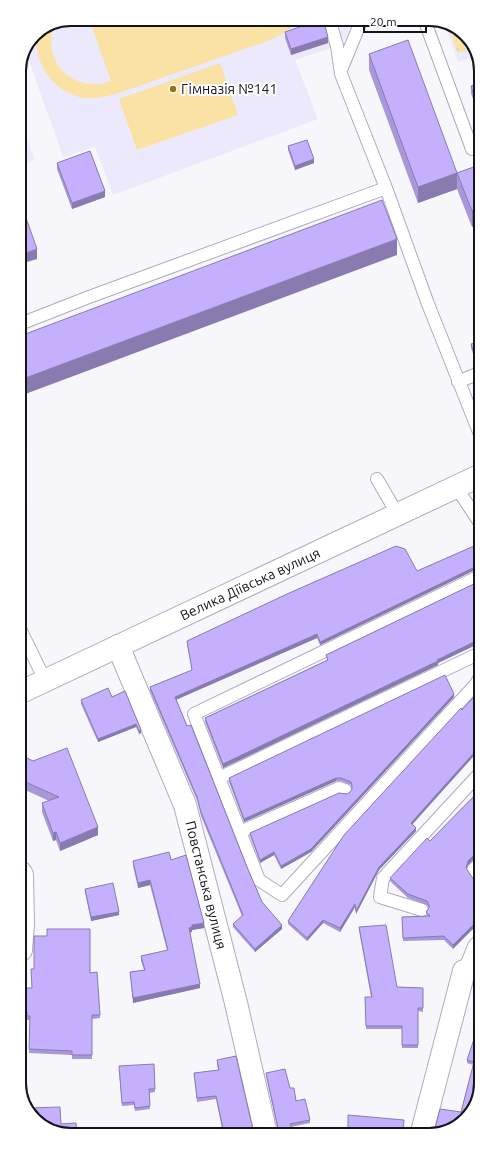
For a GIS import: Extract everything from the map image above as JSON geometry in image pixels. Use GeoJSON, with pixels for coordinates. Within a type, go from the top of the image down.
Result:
{"type":"FeatureCollection","features":[{"type":"Feature","properties":{"kind":"street","name":"Велика Діївська вулиця"},"geometry":{"type":"LineString","coordinates":[[26,690],[474,478]]}},
{"type":"Feature","properties":{"kind":"street","name":"Повстанська вулиця"},"geometry":{"type":"LineString","coordinates":[[118,646],[185,805],[236,1003],[265,1128]]}},
{"type":"Feature","properties":{"kind":"street"},"geometry":{"type":"LineString","coordinates":[[423,1128],[464,971]]}},
{"type":"Feature","properties":{"kind":"lane"},"geometry":{"type":"LineString","coordinates":[[331,26],[337,46],[340,70],[386,188],[428,304],[474,420]]}},
{"type":"Feature","properties":{"kind":"lane"},"geometry":{"type":"LineString","coordinates":[[340,70],[359,26]]}},
{"type":"Feature","properties":{"kind":"lane"},"geometry":{"type":"LineString","coordinates":[[427,26],[472,148],[474,147]]}},
{"type":"Feature","properties":{"kind":"lane"},"geometry":{"type":"LineString","coordinates":[[26,322],[386,188]]}},
{"type":"Feature","properties":{"kind":"lane"},"geometry":{"type":"LineString","coordinates":[[458,382],[474,374]]}},
{"type":"Feature","properties":{"kind":"lane"},"geometry":{"type":"LineString","coordinates":[[377,479],[398,515]]}},
{"type":"Feature","properties":{"kind":"lane"},"geometry":{"type":"LineString","coordinates":[[456,487],[474,514]]}},
{"type":"Feature","properties":{"kind":"lane"},"geometry":{"type":"LineString","coordinates":[[474,579],[194,714],[259,880],[282,895],[474,686]]}},
{"type":"Feature","properties":{"kind":"lane"},"geometry":{"type":"LineString","coordinates":[[26,643],[45,680]]}},
{"type":"Feature","properties":{"kind":"lane"},"geometry":{"type":"LineString","coordinates":[[220,778],[474,656]]}},
{"type":"Feature","properties":{"kind":"lane"},"geometry":{"type":"LineString","coordinates":[[422,910],[380,897],[383,878],[474,779]]}},
{"type":"Feature","properties":{"kind":"lane"},"geometry":{"type":"LineString","coordinates":[[240,832],[339,788],[345,790]]}},
{"type":"Feature","properties":{"kind":"lane"},"geometry":{"type":"LineString","coordinates":[[464,971],[474,946]]}},
{"type":"Feature","properties":{"kind":"shaded area","name":"Гімназія №141"},"geometry":{"type":"Polygon","coordinates":[[[71,26],[350,26],[346,37],[337,46],[295,60],[318,119],[113,195],[95,147],[63,157],[28,58],[29,54],[39,39],[54,29],[71,26]]]}},
{"type":"Feature","properties":{"kind":"shaded area"},"geometry":{"type":"Polygon","coordinates":[[[446,29],[461,39],[472,56],[458,62],[446,29]]]}},
{"type":"Feature","properties":{"kind":"shaded area"},"geometry":{"type":"Polygon","coordinates":[[[26,136],[35,160],[26,163],[26,136]]]}},
{"type":"Feature","properties":{"kind":"green space"},"geometry":{"type":"Polygon","coordinates":[[[91,26],[259,26],[260,28],[264,26],[292,26],[273,39],[116,94],[93,98],[79,97],[69,93],[52,81],[41,63],[38,54],[37,42],[52,30],[51,38],[54,58],[59,67],[66,74],[84,83],[100,84],[111,81],[91,26]]]}},
{"type":"Feature","properties":{"kind":"green space"},"geometry":{"type":"Polygon","coordinates":[[[450,31],[461,39],[468,50],[458,53],[450,31]]]}},
{"type":"Feature","properties":{"kind":"green space"},"geometry":{"type":"Polygon","coordinates":[[[220,63],[238,115],[137,150],[119,99],[220,63]]]}},
{"type":"Feature","properties":{"kind":"building"},"geometry":{"type":"Polygon","coordinates":[[[303,26],[325,26],[328,37],[291,49],[285,32],[303,26]]]}},
{"type":"Feature","properties":{"kind":"building"},"geometry":{"type":"Polygon","coordinates":[[[408,40],[457,173],[418,187],[369,54],[408,40]]]}},
{"type":"Feature","properties":{"kind":"building"},"geometry":{"type":"Polygon","coordinates":[[[474,85],[474,95],[471,86],[474,85]]]}},
{"type":"Feature","properties":{"kind":"building"},"geometry":{"type":"Polygon","coordinates":[[[307,140],[314,159],[295,166],[288,146],[307,140]]]}},
{"type":"Feature","properties":{"kind":"building"},"geometry":{"type":"Polygon","coordinates":[[[90,151],[105,191],[72,203],[57,163],[90,151]]]}},
{"type":"Feature","properties":{"kind":"building"},"geometry":{"type":"Polygon","coordinates":[[[474,167],[474,210],[472,211],[457,173],[474,167]]]}},
{"type":"Feature","properties":{"kind":"building"},"geometry":{"type":"Polygon","coordinates":[[[382,200],[397,239],[26,378],[26,334],[382,200]]]}},
{"type":"Feature","properties":{"kind":"building"},"geometry":{"type":"Polygon","coordinates":[[[26,218],[37,249],[26,253],[26,218]]]}},
{"type":"Feature","properties":{"kind":"building"},"geometry":{"type":"Polygon","coordinates":[[[474,343],[474,353],[471,344],[474,343]]]}},
{"type":"Feature","properties":{"kind":"building"},"geometry":{"type":"Polygon","coordinates":[[[396,546],[405,549],[417,571],[474,546],[474,567],[320,642],[317,634],[175,697],[187,726],[191,725],[262,902],[282,925],[255,949],[233,924],[243,915],[201,812],[197,797],[150,687],[192,670],[187,641],[287,594],[396,546]]]}},
{"type":"Feature","properties":{"kind":"building"},"geometry":{"type":"Polygon","coordinates":[[[474,584],[474,642],[437,660],[438,661],[223,764],[205,718],[328,660],[326,655],[474,584]]]}},
{"type":"Feature","properties":{"kind":"building"},"geometry":{"type":"Polygon","coordinates":[[[445,675],[454,694],[311,849],[281,866],[274,852],[260,860],[250,833],[339,793],[347,794],[352,789],[351,782],[341,778],[336,778],[244,819],[229,778],[445,675]]]}},
{"type":"Feature","properties":{"kind":"building"},"geometry":{"type":"Polygon","coordinates":[[[108,688],[112,697],[125,691],[141,730],[139,731],[136,724],[98,739],[81,700],[108,688]]]}},
{"type":"Feature","properties":{"kind":"building"},"geometry":{"type":"Polygon","coordinates":[[[474,697],[474,753],[411,823],[416,828],[379,867],[356,911],[355,904],[340,928],[323,920],[307,938],[288,921],[344,835],[461,708],[462,710],[474,697]]]}},
{"type":"Feature","properties":{"kind":"building"},"geometry":{"type":"Polygon","coordinates":[[[67,748],[98,827],[60,843],[56,832],[53,833],[42,803],[59,797],[26,782],[26,758],[33,761],[67,748]]]}},
{"type":"Feature","properties":{"kind":"building"},"geometry":{"type":"Polygon","coordinates":[[[474,796],[474,855],[468,861],[466,868],[474,880],[474,924],[453,945],[444,936],[403,938],[402,917],[430,916],[426,912],[429,905],[427,901],[408,894],[390,878],[427,838],[430,841],[474,796]]]}},
{"type":"Feature","properties":{"kind":"building"},"geometry":{"type":"Polygon","coordinates":[[[169,852],[171,860],[186,855],[204,923],[192,925],[192,927],[189,928],[200,984],[133,998],[130,972],[145,970],[141,956],[168,950],[150,880],[138,883],[133,861],[169,852]]]}},
{"type":"Feature","properties":{"kind":"building"},"geometry":{"type":"Polygon","coordinates":[[[113,883],[119,912],[91,917],[85,889],[113,883]]]}},
{"type":"Feature","properties":{"kind":"building"},"geometry":{"type":"Polygon","coordinates":[[[386,925],[397,987],[423,988],[423,1008],[418,1008],[418,1045],[402,1045],[402,1026],[366,1026],[365,997],[372,997],[359,927],[386,925]]]}},
{"type":"Feature","properties":{"kind":"building"},"geometry":{"type":"Polygon","coordinates":[[[47,929],[90,929],[90,973],[97,972],[100,1015],[92,1015],[92,1055],[72,1055],[72,1051],[29,1049],[30,1016],[27,1016],[26,1012],[26,988],[32,988],[31,969],[34,969],[34,936],[47,936],[47,929]]]}},
{"type":"Feature","properties":{"kind":"building"},"geometry":{"type":"Polygon","coordinates":[[[474,1039],[474,1062],[467,1060],[474,1039]]]}},
{"type":"Feature","properties":{"kind":"building"},"geometry":{"type":"Polygon","coordinates":[[[236,1056],[253,1128],[223,1128],[216,1096],[197,1098],[194,1073],[219,1070],[217,1060],[236,1056]]]}},
{"type":"Feature","properties":{"kind":"building"},"geometry":{"type":"Polygon","coordinates":[[[474,1062],[473,1092],[468,1106],[456,1119],[444,1126],[435,1128],[440,1109],[461,1112],[474,1062]]]}},
{"type":"Feature","properties":{"kind":"building"},"geometry":{"type":"Polygon","coordinates":[[[154,1064],[155,1089],[149,1089],[150,1106],[135,1108],[134,1102],[122,1103],[119,1066],[154,1064]]]}},
{"type":"Feature","properties":{"kind":"building"},"geometry":{"type":"Polygon","coordinates":[[[285,1069],[290,1088],[294,1088],[296,1101],[305,1099],[310,1120],[290,1124],[291,1128],[278,1128],[266,1073],[285,1069]]]}},
{"type":"Feature","properties":{"kind":"building"},"geometry":{"type":"Polygon","coordinates":[[[60,1107],[61,1124],[76,1123],[76,1128],[56,1126],[39,1115],[33,1108],[60,1107]]]}},
{"type":"Feature","properties":{"kind":"building"},"geometry":{"type":"Polygon","coordinates":[[[348,1115],[404,1120],[403,1128],[348,1128],[348,1115]]]}},
{"type":"Feature","properties":{"kind":"place","name":"Гімназія №141"},"geometry":{"type":"Point","coordinates":[173,89]}}]}
